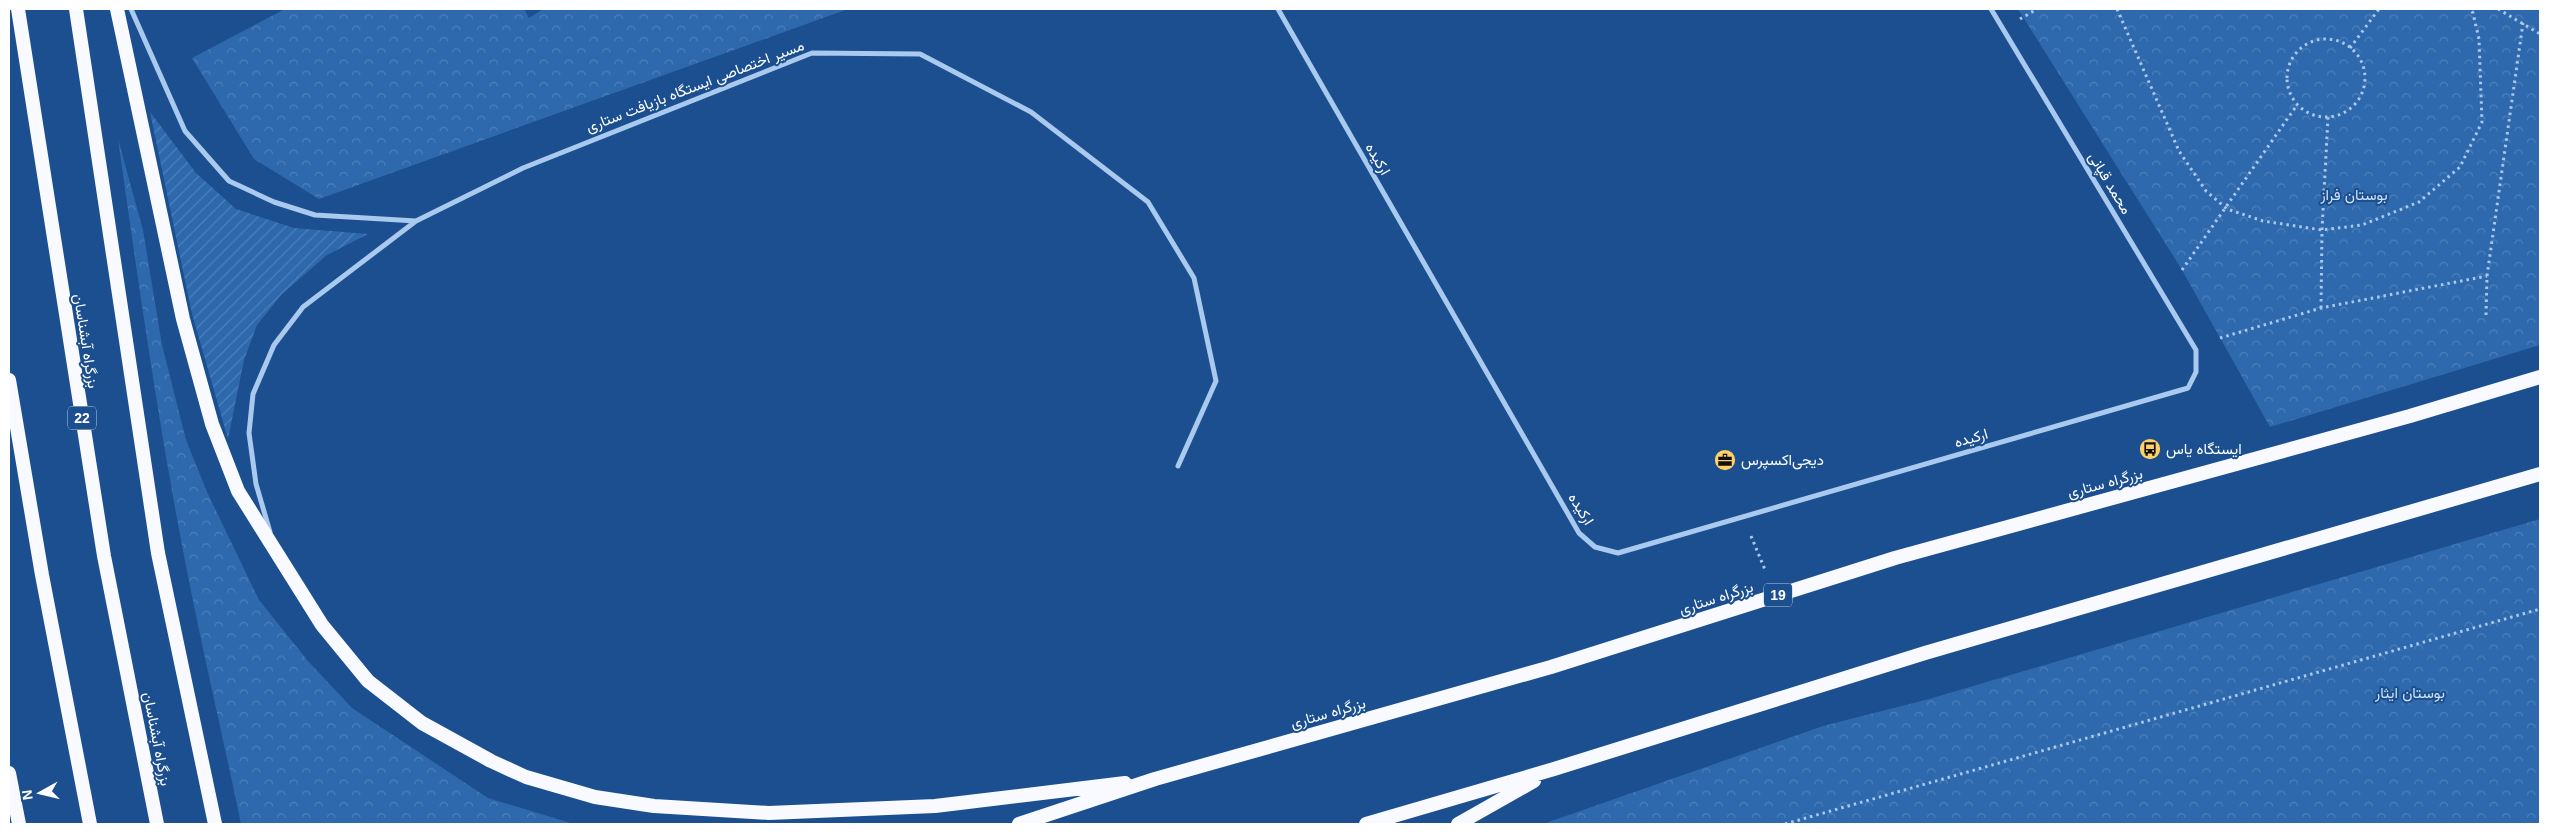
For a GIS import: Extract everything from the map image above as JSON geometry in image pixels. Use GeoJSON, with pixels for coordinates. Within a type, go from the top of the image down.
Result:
{"type":"FeatureCollection","features":[{"type":"Feature","properties":{"kind":"highway","name":"بزرگراه آبشناسان"},"geometry":{"type":"LineString","coordinates":[[18,9],[104,556],[157,824]]}},
{"type":"Feature","properties":{"kind":"highway"},"geometry":{"type":"LineString","coordinates":[[76,9],[158,553],[215,824]]}},
{"type":"Feature","properties":{"kind":"highway"},"geometry":{"type":"LineString","coordinates":[[117,9],[183,319],[212,424],[238,491],[322,625],[362,674],[414,717],[491,761],[526,777],[595,797],[654,806],[769,813],[935,806],[1155,779]]}},
{"type":"Feature","properties":{"kind":"highway","name":"بزرگراه ستاری"},"geometry":{"type":"LineString","coordinates":[[1019,824],[1155,779],[1552,667],[1895,558],[2410,416],[2540,376]]}},
{"type":"Feature","properties":{"kind":"highway"},"geometry":{"type":"LineString","coordinates":[[9,380],[42,574],[90,824]]}},
{"type":"Feature","properties":{"kind":"highway"},"geometry":{"type":"LineString","coordinates":[[1366,824],[1554,769],[1925,653],[2540,474]]}},
{"type":"Feature","properties":{"kind":"highway"},"geometry":{"type":"LineString","coordinates":[[1458,824],[1554,769]]}},
{"type":"Feature","properties":{"kind":"highway"},"geometry":{"type":"LineString","coordinates":[[9,773],[19,824]]}},
{"type":"Feature","properties":{"kind":"street"},"geometry":{"type":"LineString","coordinates":[[132,9],[185,131],[228,181],[274,202],[315,215],[416,221]]}},
{"type":"Feature","properties":{"kind":"street","name":"ارکیده"},"geometry":{"type":"LineString","coordinates":[[1278,9],[1579,533],[1595,547],[1618,553],[2188,388],[2196,372]]}},
{"type":"Feature","properties":{"kind":"street","name":"محمد قپانی"},"geometry":{"type":"LineString","coordinates":[[1991,9],[2196,350],[2196,372]]}},
{"type":"Feature","properties":{"kind":"street","name":"مسیر اختصاصی ایستگاه بازیافت ستاری"},"geometry":{"type":"LineString","coordinates":[[275,549],[256,484],[249,433],[253,394],[274,344],[303,308],[416,221],[523,168],[812,52],[920,54],[1031,112],[1148,202],[1194,278],[1216,380],[1178,466]]}},
{"type":"Feature","properties":{"kind":"path"},"geometry":{"type":"LineString","coordinates":[[2117,9],[2178,151],[2206,190],[2227,209],[2263,221],[2322,230],[2362,225],[2419,202],[2460,167],[2482,122],[2479,39],[2473,12],[2470,9]]}},
{"type":"Feature","properties":{"kind":"path"},"geometry":{"type":"LineString","coordinates":[[2350,48],[2379,9]]}},
{"type":"Feature","properties":{"kind":"path"},"geometry":{"type":"LineString","coordinates":[[2498,9],[2540,34]]}},
{"type":"Feature","properties":{"kind":"path"},"geometry":{"type":"LineString","coordinates":[[2486,315],[2488,276],[2523,24]]}},
{"type":"Feature","properties":{"kind":"path"},"geometry":{"type":"LineString","coordinates":[[2326,38],[2339,40],[2356,52],[2364,67],[2364,89],[2358,101],[2347,111],[2328,117],[2309,114],[2297,105],[2288,91],[2286,79],[2288,67],[2295,52],[2311,40],[2326,38]]}},
{"type":"Feature","properties":{"kind":"path"},"geometry":{"type":"LineString","coordinates":[[2182,270],[2227,209],[2297,105]]}},
{"type":"Feature","properties":{"kind":"path"},"geometry":{"type":"LineString","coordinates":[[2321,308],[2322,230],[2328,117]]}},
{"type":"Feature","properties":{"kind":"path"},"geometry":{"type":"LineString","coordinates":[[2220,338],[2321,308],[2488,276]]}},
{"type":"Feature","properties":{"kind":"path"},"geometry":{"type":"LineString","coordinates":[[1743,517],[1776,596]]}},
{"type":"Feature","properties":{"kind":"path"},"geometry":{"type":"LineString","coordinates":[[1786,824],[2540,609]]}},
{"type":"Feature","properties":{"kind":"green space"},"geometry":{"type":"Polygon","coordinates":[[[285,9],[524,9],[529,18],[543,9],[848,9],[319,199],[254,159],[192,58],[285,9]]]}},
{"type":"Feature","properties":{"kind":"green space","name":"بوستان فراز"},"geometry":{"type":"Polygon","coordinates":[[[2018,9],[2540,9],[2540,345],[2270,427],[2182,270],[2018,9]]]}},
{"type":"Feature","properties":{"kind":"green space"},"geometry":{"type":"Polygon","coordinates":[[[150,112],[196,173],[236,209],[294,228],[368,234],[327,255],[282,294],[257,325],[244,360],[228,439],[192,314],[150,112]]]}},
{"type":"Feature","properties":{"kind":"green space"},"geometry":{"type":"Polygon","coordinates":[[[118,139],[143,230],[162,345],[186,440],[207,492],[259,600],[308,661],[352,708],[488,798],[574,824],[241,824],[182,548],[143,314],[118,139]]]}},
{"type":"Feature","properties":{"kind":"green space","name":"بوستان ایثار"},"geometry":{"type":"Polygon","coordinates":[[[2540,519],[2540,824],[1543,824],[1823,726],[1929,699],[2540,519]]]}},
{"type":"Feature","properties":{"kind":"place","name":"ایستگاه یاس"},"geometry":{"type":"Point","coordinates":[2150,449]}},
{"type":"Feature","properties":{"kind":"place","name":"دیجی‌اکسپرس"},"geometry":{"type":"Point","coordinates":[1725,460]}}]}
